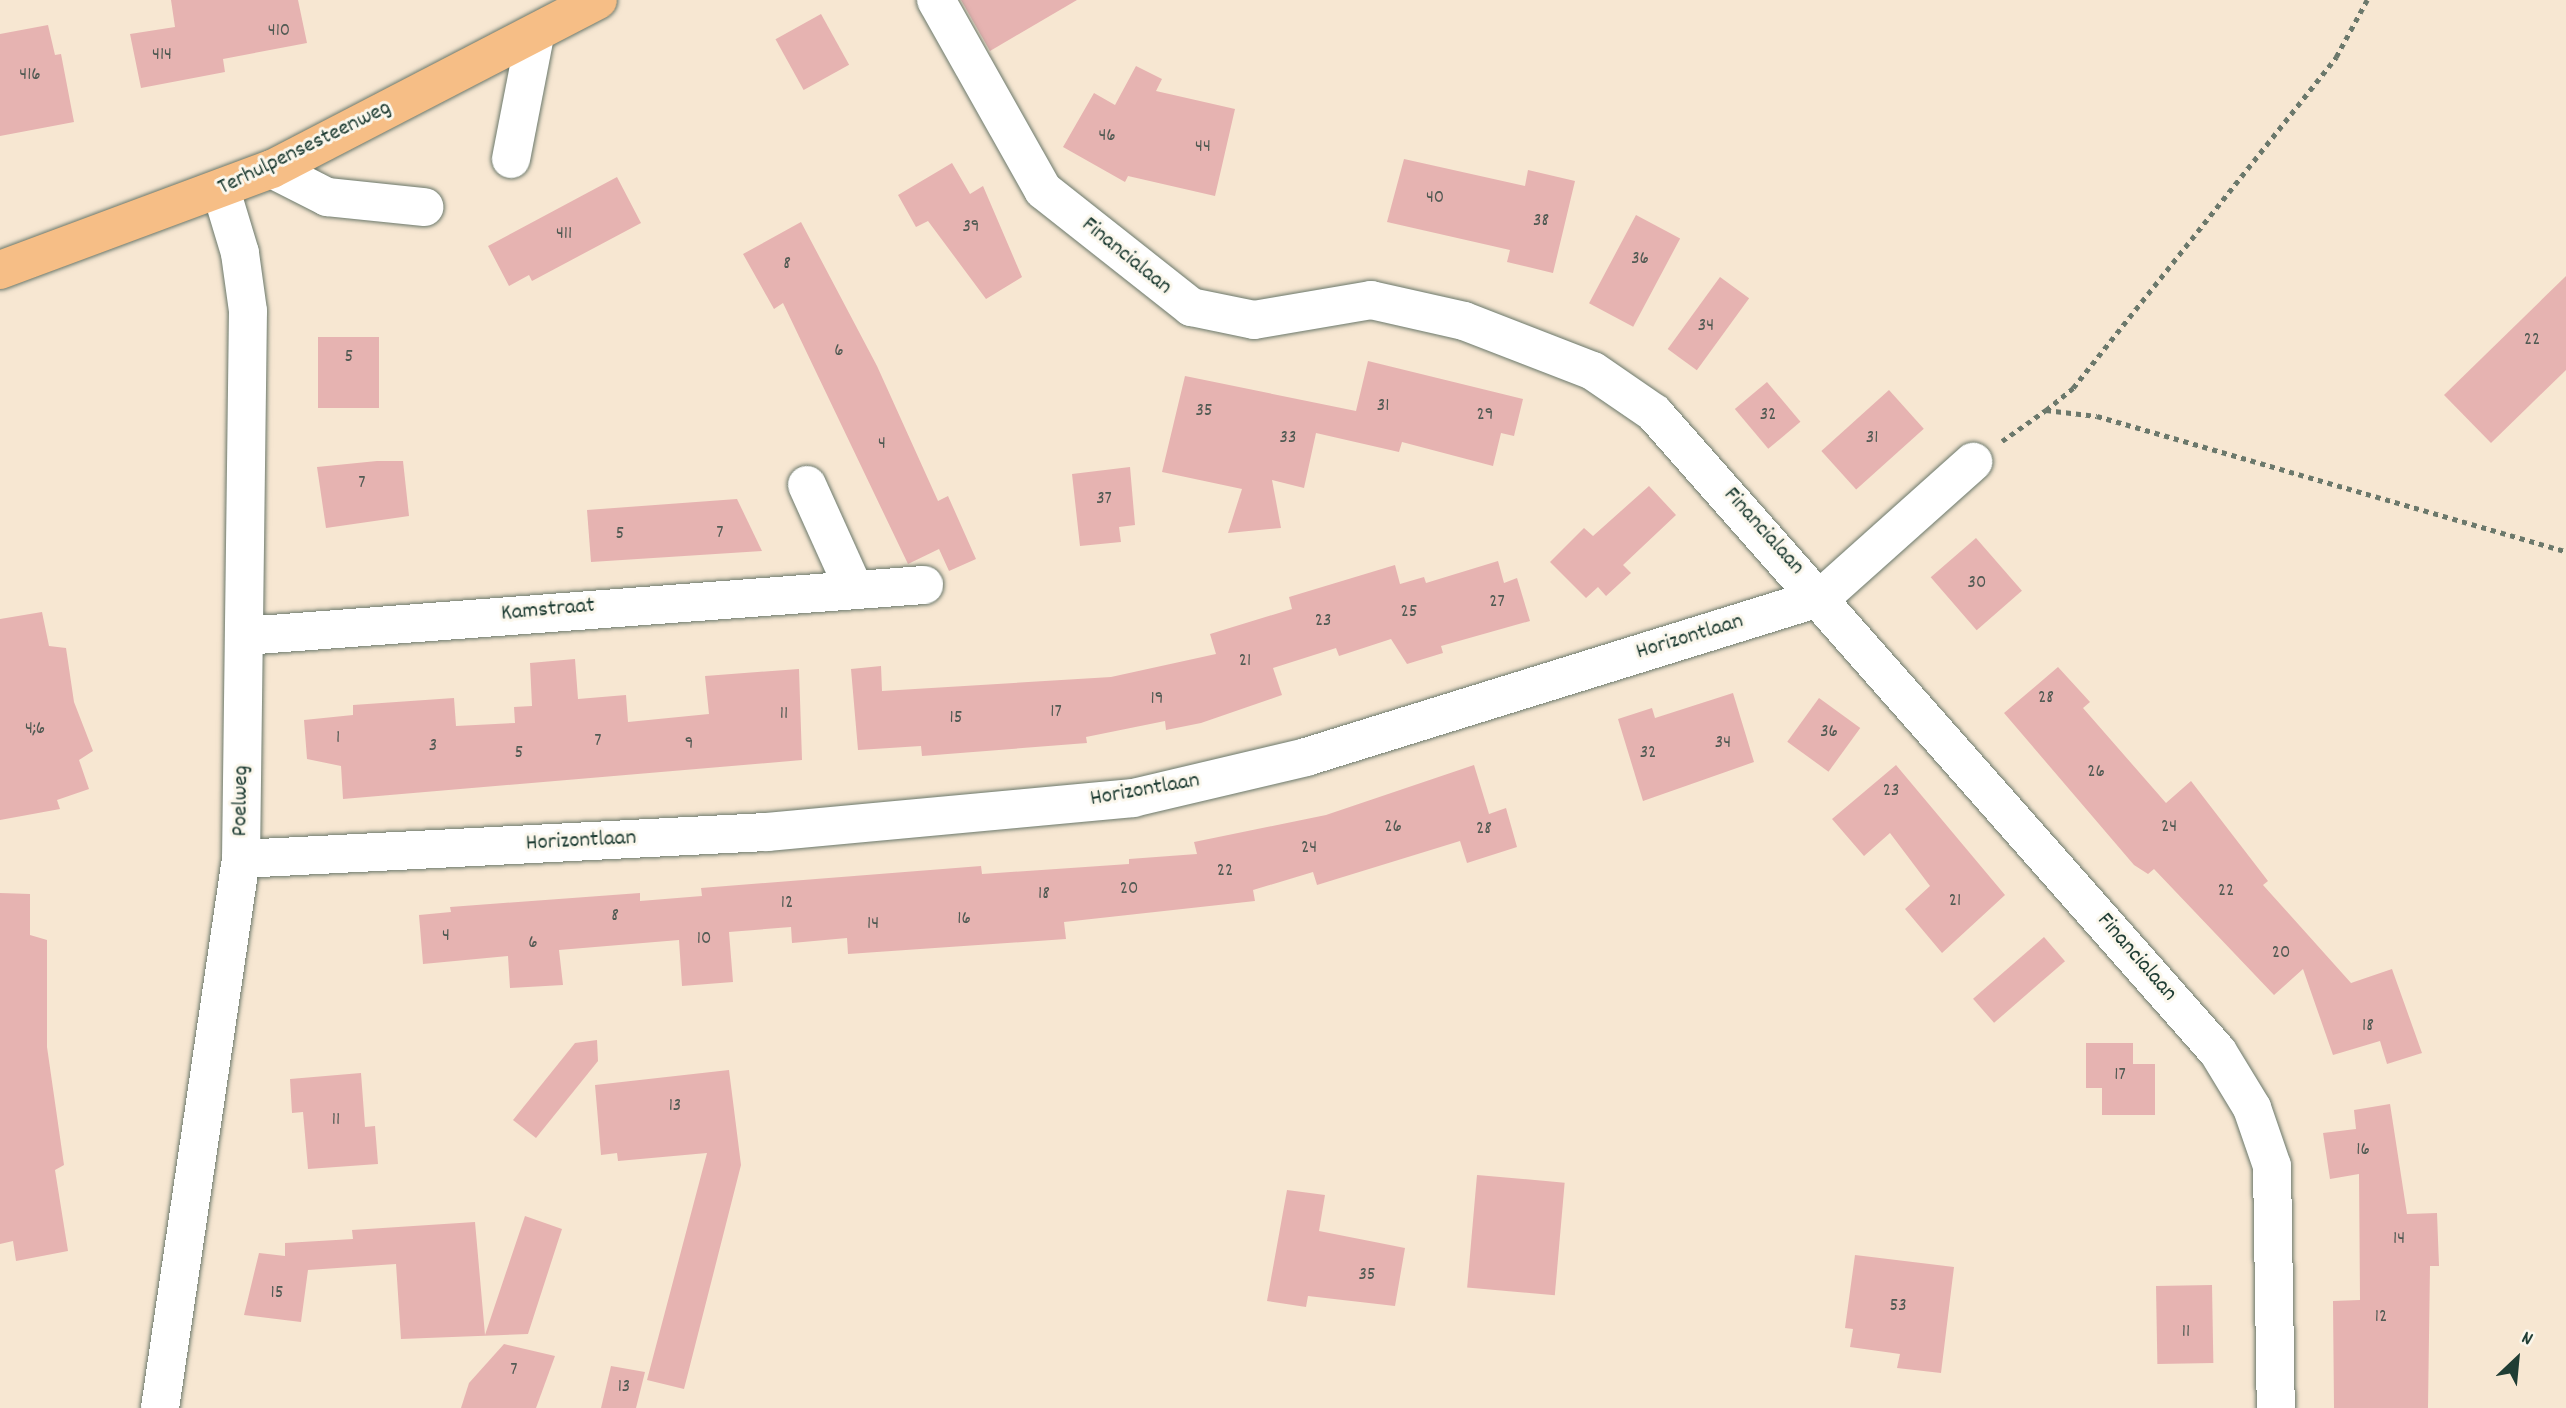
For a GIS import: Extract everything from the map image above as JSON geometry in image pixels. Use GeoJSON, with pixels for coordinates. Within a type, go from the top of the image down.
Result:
{"type":"FeatureCollection","features":[{"type":"Feature","properties":{"kind":"main road","name":"Terhulpensesteenweg"},"geometry":{"type":"LineString","coordinates":[[0,270],[272,169],[598,0]]}},
{"type":"Feature","properties":{"kind":"street","name":"Financialaan"},"geometry":{"type":"LineString","coordinates":[[936,0],[1043,190],[1169,294],[1192,307],[1254,320],[1371,300],[1464,321],[1593,371],[1654,413],[1822,597],[2218,1052],[2252,1108],[2272,1166],[2276,1408]]}},
{"type":"Feature","properties":{"kind":"street"},"geometry":{"type":"LineString","coordinates":[[511,159],[535,35]]}},
{"type":"Feature","properties":{"kind":"street"},"geometry":{"type":"LineString","coordinates":[[272,169],[327,197],[424,207]]}},
{"type":"Feature","properties":{"kind":"street","name":"Poelweg"},"geometry":{"type":"LineString","coordinates":[[160,1408],[241,859],[248,312],[240,253],[221,190]]}},
{"type":"Feature","properties":{"kind":"street","name":"Horizontlaan"},"geometry":{"type":"LineString","coordinates":[[241,859],[767,832],[1133,798],[1306,758],[1822,597],[1973,462]]}},
{"type":"Feature","properties":{"kind":"street"},"geometry":{"type":"LineString","coordinates":[[807,485],[853,587]]}},
{"type":"Feature","properties":{"kind":"street","name":"Kamstraat"},"geometry":{"type":"LineString","coordinates":[[244,636],[853,587],[924,585]]}},
{"type":"Feature","properties":{"kind":"path"},"geometry":{"type":"LineString","coordinates":[[1973,462],[2073,388],[2336,57],[2367,0]]}},
{"type":"Feature","properties":{"kind":"path"},"geometry":{"type":"LineString","coordinates":[[2046,410],[2097,416],[2566,551]]}},
{"type":"Feature","properties":{"kind":"building"},"geometry":{"type":"Polygon","coordinates":[[[171,0],[298,0],[307,43],[223,59],[225,72],[141,88],[130,34],[175,27],[171,0]]]}},
{"type":"Feature","properties":{"kind":"building"},"geometry":{"type":"Polygon","coordinates":[[[961,0],[1077,0],[990,51],[961,0]]]}},
{"type":"Feature","properties":{"kind":"building"},"geometry":{"type":"Polygon","coordinates":[[[821,14],[849,65],[804,90],[776,39],[821,14]]]}},
{"type":"Feature","properties":{"kind":"building"},"geometry":{"type":"Polygon","coordinates":[[[48,25],[55,55],[61,54],[74,122],[0,136],[0,34],[48,25]]]}},
{"type":"Feature","properties":{"kind":"building"},"geometry":{"type":"Polygon","coordinates":[[[1136,66],[1162,79],[1156,91],[1235,109],[1215,196],[1128,176],[1125,182],[1063,147],[1094,93],[1115,105],[1136,66]]]}},
{"type":"Feature","properties":{"kind":"building"},"geometry":{"type":"Polygon","coordinates":[[[1404,159],[1525,186],[1528,170],[1575,181],[1553,273],[1507,262],[1510,250],[1387,222],[1404,159]]]}},
{"type":"Feature","properties":{"kind":"building"},"geometry":{"type":"Polygon","coordinates":[[[952,163],[970,194],[983,186],[1022,277],[986,299],[928,221],[916,227],[898,195],[952,163]]]}},
{"type":"Feature","properties":{"kind":"building"},"geometry":{"type":"Polygon","coordinates":[[[617,177],[641,223],[532,281],[529,275],[509,286],[488,246],[617,177]]]}},
{"type":"Feature","properties":{"kind":"building"},"geometry":{"type":"Polygon","coordinates":[[[1636,215],[1680,238],[1633,327],[1589,303],[1636,215]]]}},
{"type":"Feature","properties":{"kind":"building"},"geometry":{"type":"Polygon","coordinates":[[[801,222],[877,366],[938,501],[948,496],[976,559],[949,571],[939,549],[908,564],[783,303],[774,309],[743,254],[801,222]]]}},
{"type":"Feature","properties":{"kind":"building"},"geometry":{"type":"Polygon","coordinates":[[[2566,276],[2566,370],[2491,443],[2444,395],[2566,276]]]}},
{"type":"Feature","properties":{"kind":"building"},"geometry":{"type":"Polygon","coordinates":[[[1720,277],[1749,298],[1697,370],[1668,349],[1720,277]]]}},
{"type":"Feature","properties":{"kind":"building"},"geometry":{"type":"Polygon","coordinates":[[[318,337],[379,337],[379,408],[318,408],[318,337]]]}},
{"type":"Feature","properties":{"kind":"building"},"geometry":{"type":"Polygon","coordinates":[[[1368,361],[1523,399],[1514,436],[1501,433],[1493,466],[1402,442],[1399,452],[1316,433],[1304,488],[1272,480],[1281,528],[1228,533],[1242,489],[1162,472],[1185,376],[1356,411],[1368,361]]]}},
{"type":"Feature","properties":{"kind":"building"},"geometry":{"type":"Polygon","coordinates":[[[1767,382],[1800,422],[1768,449],[1735,409],[1767,382]]]}},
{"type":"Feature","properties":{"kind":"building"},"geometry":{"type":"Polygon","coordinates":[[[1889,390],[1924,429],[1856,490],[1821,451],[1889,390]]]}},
{"type":"Feature","properties":{"kind":"building"},"geometry":{"type":"Polygon","coordinates":[[[403,461],[409,516],[326,528],[317,467],[403,461]]]}},
{"type":"Feature","properties":{"kind":"building"},"geometry":{"type":"Polygon","coordinates":[[[1130,467],[1135,525],[1119,527],[1121,542],[1080,546],[1072,474],[1130,467]]]}},
{"type":"Feature","properties":{"kind":"building"},"geometry":{"type":"Polygon","coordinates":[[[1649,486],[1676,515],[1623,565],[1631,573],[1606,596],[1598,587],[1586,598],[1550,562],[1584,528],[1593,536],[1649,486]]]}},
{"type":"Feature","properties":{"kind":"building"},"geometry":{"type":"Polygon","coordinates":[[[737,499],[762,551],[591,562],[587,510],[737,499]]]}},
{"type":"Feature","properties":{"kind":"building"},"geometry":{"type":"Polygon","coordinates":[[[1976,538],[2022,591],[1977,630],[1931,577],[1976,538]]]}},
{"type":"Feature","properties":{"kind":"building"},"geometry":{"type":"Polygon","coordinates":[[[1498,561],[1504,583],[1517,578],[1530,621],[1441,646],[1443,653],[1407,664],[1391,639],[1339,656],[1336,648],[1273,668],[1282,695],[1201,723],[1166,730],[1165,721],[1086,737],[1087,743],[922,756],[921,746],[858,750],[851,669],[881,666],[882,691],[1111,677],[1216,654],[1210,634],[1292,609],[1289,597],[1395,565],[1400,584],[1424,577],[1426,583],[1498,561]]]}},
{"type":"Feature","properties":{"kind":"building"},"geometry":{"type":"Polygon","coordinates":[[[42,612],[49,646],[66,648],[74,702],[93,751],[79,760],[89,789],[57,800],[60,809],[0,820],[0,619],[42,612]]]}},
{"type":"Feature","properties":{"kind":"building"},"geometry":{"type":"Polygon","coordinates":[[[575,659],[578,699],[626,695],[628,722],[709,714],[705,676],[799,669],[802,760],[343,799],[341,766],[307,759],[304,720],[353,715],[353,705],[454,698],[456,726],[515,723],[514,707],[532,706],[530,663],[575,659]]]}},
{"type":"Feature","properties":{"kind":"building"},"geometry":{"type":"Polygon","coordinates":[[[2058,667],[2090,702],[2083,708],[2166,803],[2191,781],[2268,881],[2263,885],[2351,983],[2392,969],[2422,1053],[2387,1064],[2380,1041],[2333,1055],[2303,969],[2274,995],[2154,869],[2148,874],[2134,865],[2004,713],[2058,667]]]}},
{"type":"Feature","properties":{"kind":"building"},"geometry":{"type":"Polygon","coordinates":[[[1733,693],[1754,762],[1643,801],[1618,719],[1652,708],[1655,718],[1733,693]]]}},
{"type":"Feature","properties":{"kind":"building"},"geometry":{"type":"Polygon","coordinates":[[[1819,698],[1860,728],[1829,772],[1787,742],[1819,698]]]}},
{"type":"Feature","properties":{"kind":"building"},"geometry":{"type":"Polygon","coordinates":[[[1474,765],[1489,814],[1506,808],[1517,847],[1467,863],[1460,841],[1317,885],[1313,872],[1253,890],[1255,901],[1064,922],[1066,939],[848,954],[847,938],[792,943],[791,927],[729,932],[733,982],[682,986],[679,940],[559,950],[563,985],[510,988],[508,956],[423,964],[419,915],[451,912],[450,907],[640,893],[640,901],[702,896],[701,888],[981,866],[982,874],[1129,864],[1129,859],[1197,854],[1194,842],[1326,815],[1474,765]]]}},
{"type":"Feature","properties":{"kind":"building"},"geometry":{"type":"Polygon","coordinates":[[[1896,765],[2005,895],[1942,953],[1905,909],[1930,886],[1890,833],[1864,856],[1832,819],[1896,765]]]}},
{"type":"Feature","properties":{"kind":"building"},"geometry":{"type":"Polygon","coordinates":[[[0,893],[30,894],[30,935],[47,940],[47,1047],[64,1165],[55,1170],[68,1251],[16,1261],[13,1241],[0,1244],[0,893]]]}},
{"type":"Feature","properties":{"kind":"building"},"geometry":{"type":"Polygon","coordinates":[[[2044,937],[2065,961],[1994,1023],[1973,999],[2044,937]]]}},
{"type":"Feature","properties":{"kind":"building"},"geometry":{"type":"Polygon","coordinates":[[[597,1040],[598,1061],[536,1138],[513,1120],[575,1043],[597,1040]]]}},
{"type":"Feature","properties":{"kind":"building"},"geometry":{"type":"Polygon","coordinates":[[[2086,1043],[2133,1043],[2133,1064],[2155,1064],[2155,1115],[2102,1115],[2102,1088],[2086,1088],[2086,1043]]]}},
{"type":"Feature","properties":{"kind":"building"},"geometry":{"type":"Polygon","coordinates":[[[729,1070],[741,1165],[684,1389],[647,1380],[707,1153],[618,1161],[617,1153],[601,1155],[595,1085],[729,1070]]]}},
{"type":"Feature","properties":{"kind":"building"},"geometry":{"type":"Polygon","coordinates":[[[361,1073],[365,1127],[375,1126],[378,1164],[308,1169],[303,1112],[292,1113],[290,1079],[361,1073]]]}},
{"type":"Feature","properties":{"kind":"building"},"geometry":{"type":"Polygon","coordinates":[[[2390,1104],[2407,1214],[2437,1213],[2439,1266],[2430,1266],[2428,1408],[2334,1408],[2333,1301],[2360,1300],[2359,1174],[2330,1179],[2323,1133],[2356,1129],[2354,1110],[2390,1104]]]}},
{"type":"Feature","properties":{"kind":"building"},"geometry":{"type":"Polygon","coordinates":[[[1477,1175],[1565,1183],[1555,1295],[1467,1288],[1477,1175]]]}},
{"type":"Feature","properties":{"kind":"building"},"geometry":{"type":"Polygon","coordinates":[[[1287,1190],[1325,1195],[1319,1231],[1405,1248],[1395,1306],[1308,1296],[1306,1307],[1267,1301],[1287,1190]]]}},
{"type":"Feature","properties":{"kind":"building"},"geometry":{"type":"Polygon","coordinates":[[[525,1216],[562,1229],[528,1334],[401,1339],[396,1264],[308,1270],[301,1322],[244,1315],[259,1253],[285,1256],[285,1243],[353,1239],[352,1230],[475,1222],[485,1335],[525,1216]]]}},
{"type":"Feature","properties":{"kind":"building"},"geometry":{"type":"Polygon","coordinates":[[[1855,1255],[1954,1267],[1941,1373],[1897,1368],[1900,1354],[1850,1347],[1853,1329],[1845,1328],[1855,1255]]]}},
{"type":"Feature","properties":{"kind":"building"},"geometry":{"type":"Polygon","coordinates":[[[2212,1285],[2213,1363],[2157,1364],[2156,1286],[2212,1285]]]}},
{"type":"Feature","properties":{"kind":"building"},"geometry":{"type":"Polygon","coordinates":[[[504,1344],[555,1356],[536,1408],[461,1408],[469,1383],[504,1344]]]}},
{"type":"Feature","properties":{"kind":"building"},"geometry":{"type":"Polygon","coordinates":[[[611,1366],[645,1372],[636,1408],[601,1408],[611,1366]]]}}]}
